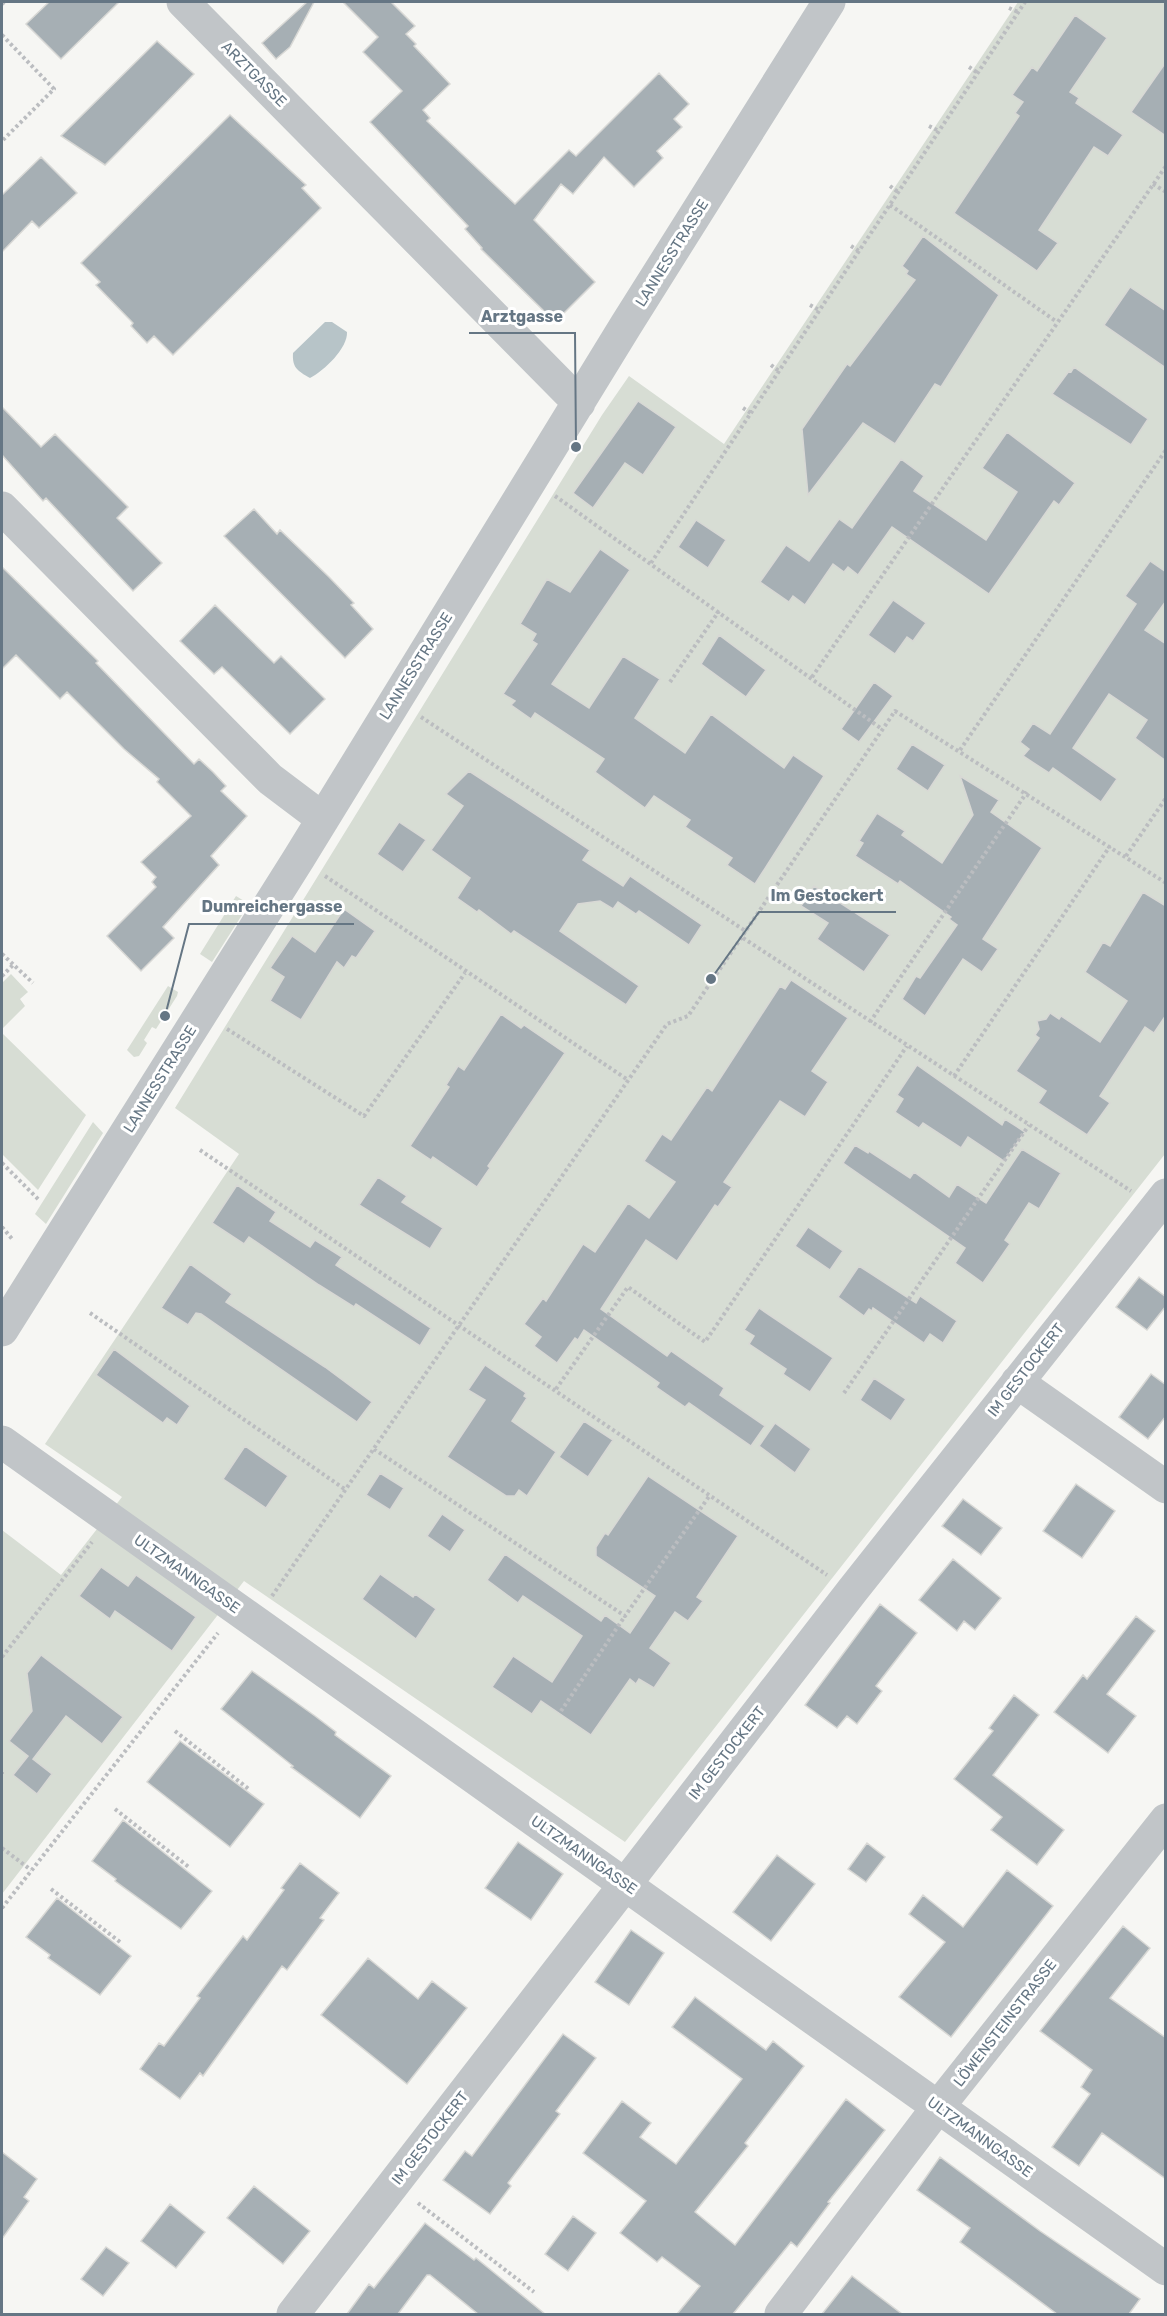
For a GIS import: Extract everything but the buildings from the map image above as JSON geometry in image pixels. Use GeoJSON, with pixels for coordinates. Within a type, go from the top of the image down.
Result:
{"type":"FeatureCollection","features":[{"type":"Feature","properties":{"kind":"street","name":"ARZTGASSE"},"geometry":{"type":"LineString","coordinates":[[183,2],[579,402]]}},
{"type":"Feature","properties":{"kind":"street","name":"LANNESSTRASSE"},"geometry":{"type":"LineString","coordinates":[[2,1330],[299,858],[531,479],[829,2]]}},
{"type":"Feature","properties":{"kind":"street"},"geometry":{"type":"LineString","coordinates":[[2,508],[270,779],[323,819]]}},
{"type":"Feature","properties":{"kind":"street","name":"IM GESTOCKERT"},"geometry":{"type":"LineString","coordinates":[[293,2314],[852,1592],[1161,1201]]}},
{"type":"Feature","properties":{"kind":"street"},"geometry":{"type":"LineString","coordinates":[[1017,1382],[1166,1487]]}},
{"type":"Feature","properties":{"kind":"street","name":"ULTZMANNGASSE"},"geometry":{"type":"LineString","coordinates":[[2,1442],[1166,2269]]}},
{"type":"Feature","properties":{"kind":"street","name":"LÖWENSTEINSTRASSE"},"geometry":{"type":"LineString","coordinates":[[781,2314],[938,2107],[1166,1820]]}},
{"type":"Feature","properties":{"kind":"path"},"geometry":{"type":"LineString","coordinates":[[651,563],[1025,2]]}},
{"type":"Feature","properties":{"kind":"path"},"geometry":{"type":"LineString","coordinates":[[1009,8],[1018,12]]}},
{"type":"Feature","properties":{"kind":"path"},"geometry":{"type":"LineString","coordinates":[[2,36],[54,89],[2,141]]}},
{"type":"Feature","properties":{"kind":"path"},"geometry":{"type":"LineString","coordinates":[[969,67],[978,73]]}},
{"type":"Feature","properties":{"kind":"path"},"geometry":{"type":"LineString","coordinates":[[929,126],[939,131]]}},
{"type":"Feature","properties":{"kind":"path"},"geometry":{"type":"LineString","coordinates":[[812,677],[1166,166]]}},
{"type":"Feature","properties":{"kind":"path"},"geometry":{"type":"LineString","coordinates":[[1154,184],[1166,192]]}},
{"type":"Feature","properties":{"kind":"path"},"geometry":{"type":"LineString","coordinates":[[890,186],[898,192]]}},
{"type":"Feature","properties":{"kind":"path"},"geometry":{"type":"LineString","coordinates":[[890,205],[1057,322]]}},
{"type":"Feature","properties":{"kind":"path"},"geometry":{"type":"LineString","coordinates":[[851,246],[859,251]]}},
{"type":"Feature","properties":{"kind":"path"},"geometry":{"type":"LineString","coordinates":[[810,305],[819,310]]}},
{"type":"Feature","properties":{"kind":"path"},"geometry":{"type":"LineString","coordinates":[[771,365],[779,371]]}},
{"type":"Feature","properties":{"kind":"path"},"geometry":{"type":"LineString","coordinates":[[743,408],[751,414]]}},
{"type":"Feature","properties":{"kind":"path"},"geometry":{"type":"LineString","coordinates":[[960,750],[1166,450]]}},
{"type":"Feature","properties":{"kind":"path"},"geometry":{"type":"LineString","coordinates":[[531,479],[882,729]]}},
{"type":"Feature","properties":{"kind":"path"},"geometry":{"type":"LineString","coordinates":[[670,682],[719,612]]}},
{"type":"Feature","properties":{"kind":"path"},"geometry":{"type":"LineString","coordinates":[[396,700],[747,932]]}},
{"type":"Feature","properties":{"kind":"path"},"geometry":{"type":"LineString","coordinates":[[2,1908],[31,1870],[245,1615],[345,1490],[667,1024],[688,1016],[895,711],[1027,792],[1166,883]]}},
{"type":"Feature","properties":{"kind":"path"},"geometry":{"type":"LineString","coordinates":[[870,1022],[1027,792]]}},
{"type":"Feature","properties":{"kind":"path"},"geometry":{"type":"LineString","coordinates":[[1126,856],[1166,798]]}},
{"type":"Feature","properties":{"kind":"path"},"geometry":{"type":"LineString","coordinates":[[954,1077],[1110,846]]}},
{"type":"Feature","properties":{"kind":"path"},"geometry":{"type":"LineString","coordinates":[[299,858],[465,973],[628,1080]]}},
{"type":"Feature","properties":{"kind":"path"},"geometry":{"type":"LineString","coordinates":[[743,938],[1029,1125],[1161,1201]]}},
{"type":"Feature","properties":{"kind":"path"},"geometry":{"type":"LineString","coordinates":[[2,954],[33,983]]}},
{"type":"Feature","properties":{"kind":"path"},"geometry":{"type":"LineString","coordinates":[[2,976],[13,965]]}},
{"type":"Feature","properties":{"kind":"path"},"geometry":{"type":"LineString","coordinates":[[201,1012],[364,1116],[465,973]]}},
{"type":"Feature","properties":{"kind":"path"},"geometry":{"type":"LineString","coordinates":[[556,1389],[628,1287],[705,1342],[907,1046]]}},
{"type":"Feature","properties":{"kind":"path"},"geometry":{"type":"LineString","coordinates":[[844,1393],[1029,1125]]}},
{"type":"Feature","properties":{"kind":"path"},"geometry":{"type":"LineString","coordinates":[[200,1150],[556,1389],[852,1592]]}},
{"type":"Feature","properties":{"kind":"path"},"geometry":{"type":"LineString","coordinates":[[2,1163],[39,1200]]}},
{"type":"Feature","properties":{"kind":"path"},"geometry":{"type":"LineString","coordinates":[[2,1227],[13,1240]]}},
{"type":"Feature","properties":{"kind":"path"},"geometry":{"type":"LineString","coordinates":[[90,1313],[345,1490]]}},
{"type":"Feature","properties":{"kind":"path"},"geometry":{"type":"LineString","coordinates":[[374,1449],[625,1616]]}},
{"type":"Feature","properties":{"kind":"path"},"geometry":{"type":"LineString","coordinates":[[561,1711],[710,1495]]}},
{"type":"Feature","properties":{"kind":"path"},"geometry":{"type":"LineString","coordinates":[[2,1657],[99,1533]]}},
{"type":"Feature","properties":{"kind":"path"},"geometry":{"type":"LineString","coordinates":[[175,1731],[250,1790]]}},
{"type":"Feature","properties":{"kind":"path"},"geometry":{"type":"LineString","coordinates":[[115,1809],[190,1868]]}},
{"type":"Feature","properties":{"kind":"path"},"geometry":{"type":"LineString","coordinates":[[2,1848],[31,1870]]}},
{"type":"Feature","properties":{"kind":"path"},"geometry":{"type":"LineString","coordinates":[[51,1889],[120,1942]]}},
{"type":"Feature","properties":{"kind":"path"},"geometry":{"type":"LineString","coordinates":[[394,2184],[534,2292]]}},
{"type":"Feature","properties":{"kind":"shaded area"},"geometry":{"type":"Polygon","coordinates":[[[1018,2],[1165,2],[1165,1154],[625,1842],[244,1581],[2,1894],[2,1530],[61,1575],[122,1497],[45,1444],[239,1154],[175,1108],[602,415],[629,376],[724,444],[1018,2]]]}},
{"type":"Feature","properties":{"kind":"shaded area"},"geometry":{"type":"Polygon","coordinates":[[[325,322],[332,322],[347,332],[346,338],[344,345],[334,358],[310,378],[297,368],[293,353],[325,322]]]}},
{"type":"Feature","properties":{"kind":"shaded area"},"geometry":{"type":"Polygon","coordinates":[[[236,896],[249,904],[212,962],[200,954],[236,896]]]}},
{"type":"Feature","properties":{"kind":"shaded area"},"geometry":{"type":"Polygon","coordinates":[[[11,974],[28,992],[20,999],[25,1006],[2,1029],[2,983],[11,974]]]}},
{"type":"Feature","properties":{"kind":"shaded area"},"geometry":{"type":"Polygon","coordinates":[[[168,986],[178,992],[177,996],[156,1029],[152,1027],[144,1040],[147,1043],[139,1056],[134,1057],[127,1050],[168,986]]]}},
{"type":"Feature","properties":{"kind":"shaded area"},"geometry":{"type":"Polygon","coordinates":[[[2,1033],[86,1115],[38,1190],[2,1154],[2,1033]]]}},
{"type":"Feature","properties":{"kind":"shaded area"},"geometry":{"type":"Polygon","coordinates":[[[93,1122],[103,1133],[46,1224],[35,1214],[93,1122]]]}},
{"type":"Feature","properties":{"kind":"place","name":"Arztgasse"},"geometry":{"type":"Point","coordinates":[576,447]}},
{"type":"Feature","properties":{"kind":"place","name":"Im Gestockert"},"geometry":{"type":"Point","coordinates":[711,979]}},
{"type":"Feature","properties":{"kind":"place","name":"Dumreichergasse"},"geometry":{"type":"Point","coordinates":[165,1016]}}]}
